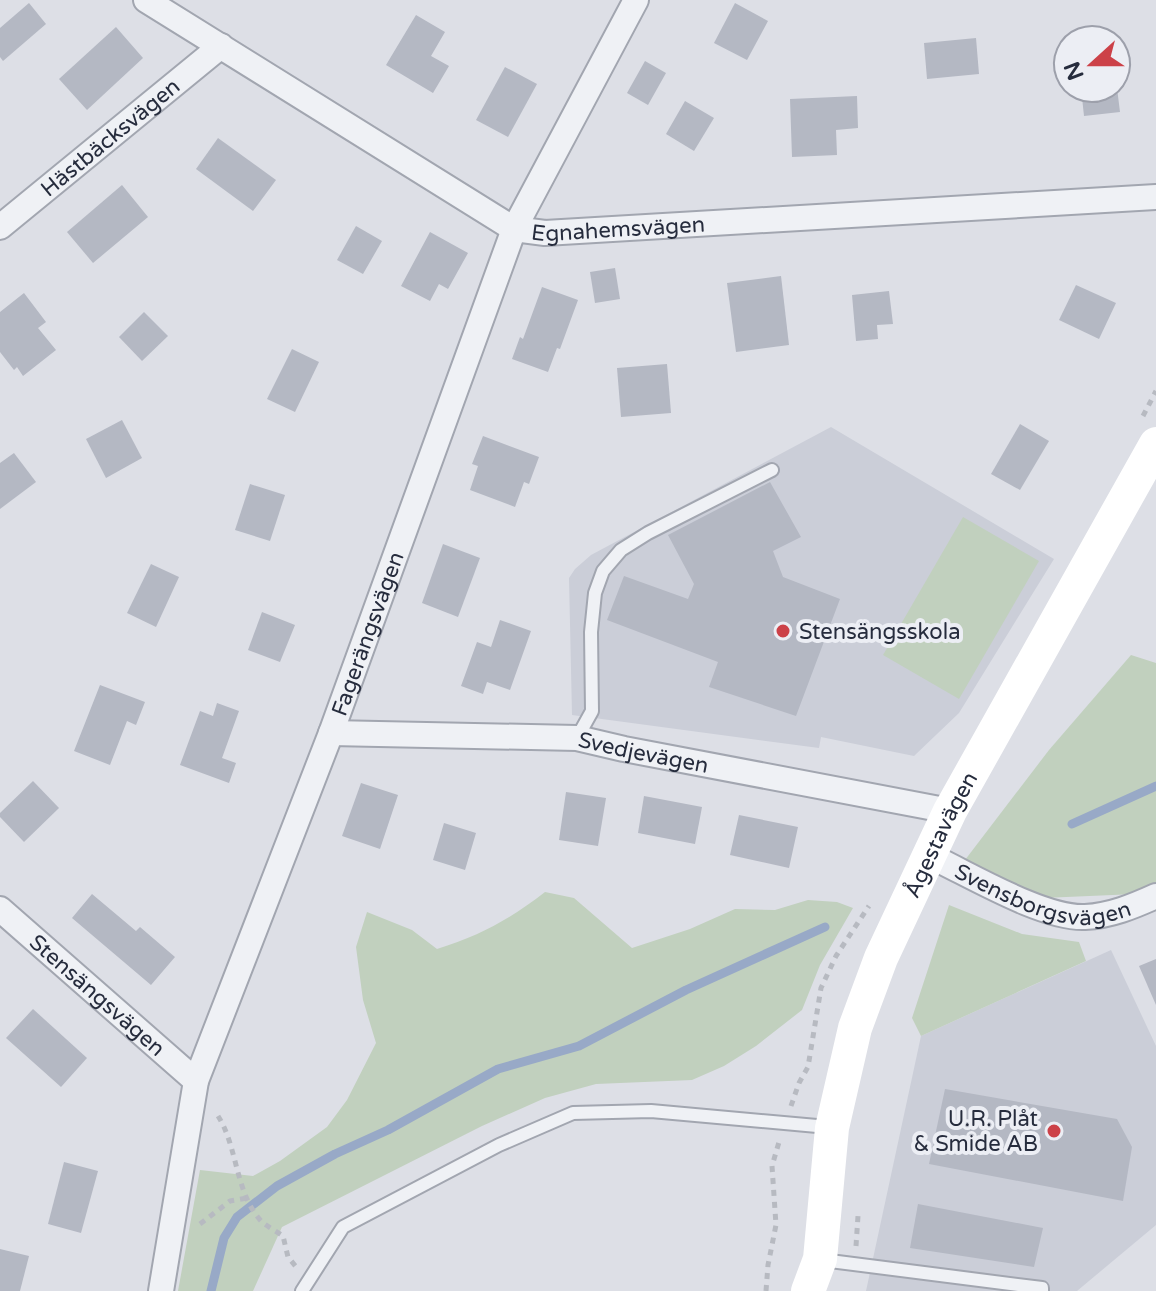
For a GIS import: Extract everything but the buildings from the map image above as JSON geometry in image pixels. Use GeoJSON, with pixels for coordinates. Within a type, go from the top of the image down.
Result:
{"type":"FeatureCollection","features":[{"type":"Feature","properties":{"kind":"main road","name":"Ågestavägen"},"geometry":{"type":"LineString","coordinates":[[808,1291],[824,1275],[832,1128],[855,1028],[881,958],[950,811],[1156,444]]}},
{"type":"Feature","properties":{"kind":"street","name":"Egnahemsvägen"},"geometry":{"type":"LineString","coordinates":[[146,0],[514,229],[545,233],[1156,197]]}},
{"type":"Feature","properties":{"kind":"street","name":"Fagerängsvägen"},"geometry":{"type":"LineString","coordinates":[[161,1291],[196,1081],[331,733],[514,229],[636,0]]}},
{"type":"Feature","properties":{"kind":"street","name":"Hästbäcksvägen"},"geometry":{"type":"LineString","coordinates":[[0,227],[221,46]]}},
{"type":"Feature","properties":{"kind":"street","name":"Svedjevägen"},"geometry":{"type":"LineString","coordinates":[[331,733],[577,738],[950,811]]}},
{"type":"Feature","properties":{"kind":"street","name":"Svensborgsvägen"},"geometry":{"type":"LineString","coordinates":[[930,856],[1040,909],[1084,918],[1128,908],[1156,896]]}},
{"type":"Feature","properties":{"kind":"street","name":"Stensängsvägen"},"geometry":{"type":"LineString","coordinates":[[0,909],[196,1081]]}},
{"type":"Feature","properties":{"kind":"lane"},"geometry":{"type":"LineString","coordinates":[[577,738],[592,711],[591,632],[595,593],[603,571],[621,550],[648,533],[772,470]]}},
{"type":"Feature","properties":{"kind":"lane"},"geometry":{"type":"LineString","coordinates":[[302,1291],[343,1227],[486,1151],[573,1113],[651,1111],[832,1128]]}},
{"type":"Feature","properties":{"kind":"lane"},"geometry":{"type":"LineString","coordinates":[[824,1275],[854,1264],[1042,1288],[1042,1291]]}},
{"type":"Feature","properties":{"kind":"path"},"geometry":{"type":"LineString","coordinates":[[196,1081],[227,1130],[247,1198],[263,1224],[283,1236],[288,1257],[293,1263]]}},
{"type":"Feature","properties":{"kind":"path"},"geometry":{"type":"LineString","coordinates":[[193,1234],[202,1221],[230,1201],[247,1198]]}},
{"type":"Feature","properties":{"kind":"path"},"geometry":{"type":"LineString","coordinates":[[854,1264],[859,1204]]}},
{"type":"Feature","properties":{"kind":"shaded area"},"geometry":{"type":"Polygon","coordinates":[[[831,427],[1054,559],[959,713],[914,756],[821,737],[819,748],[572,715],[569,578],[575,569],[591,555],[831,427]]]}},
{"type":"Feature","properties":{"kind":"shaded area"},"geometry":{"type":"Polygon","coordinates":[[[1111,950],[1156,1046],[1156,1225],[1077,1291],[866,1291],[921,1036],[1111,950]]]}},
{"type":"Feature","properties":{"kind":"green space"},"geometry":{"type":"Polygon","coordinates":[[[963,517],[1039,561],[959,699],[883,655],[963,517]]]}},
{"type":"Feature","properties":{"kind":"green space"},"geometry":{"type":"Polygon","coordinates":[[[1131,655],[1156,663],[1156,884],[1136,894],[1043,898],[965,860],[1049,750],[1131,655]]]}},
{"type":"Feature","properties":{"kind":"green space"},"geometry":{"type":"Polygon","coordinates":[[[545,892],[574,898],[632,948],[690,929],[735,909],[775,910],[808,900],[837,902],[853,908],[820,965],[802,1010],[756,1046],[724,1066],[692,1080],[596,1084],[545,1098],[482,1126],[282,1227],[253,1291],[178,1291],[200,1170],[253,1176],[280,1161],[327,1127],[347,1100],[376,1043],[363,1000],[356,947],[367,912],[412,930],[437,949],[494,925],[545,892]]]}},
{"type":"Feature","properties":{"kind":"green space"},"geometry":{"type":"Polygon","coordinates":[[[949,905],[1022,934],[1079,942],[1086,961],[921,1036],[912,1018],[949,905]]]}},
{"type":"Feature","properties":{"kind":"waterway"},"geometry":{"type":"LineString","coordinates":[[1072,824],[1156,786]]}},
{"type":"Feature","properties":{"kind":"waterway"},"geometry":{"type":"LineString","coordinates":[[211,1291],[224,1238],[237,1217],[277,1186],[335,1154],[388,1130],[498,1069],[579,1046],[686,990],[825,927]]}},
{"type":"Feature","properties":{"kind":"place","name":"Stensängsskola"},"geometry":{"type":"Point","coordinates":[783,631]}},
{"type":"Feature","properties":{"kind":"place","name":"U.R. Plåt & Smide AB"},"geometry":{"type":"Point","coordinates":[1054,1131]}}]}
